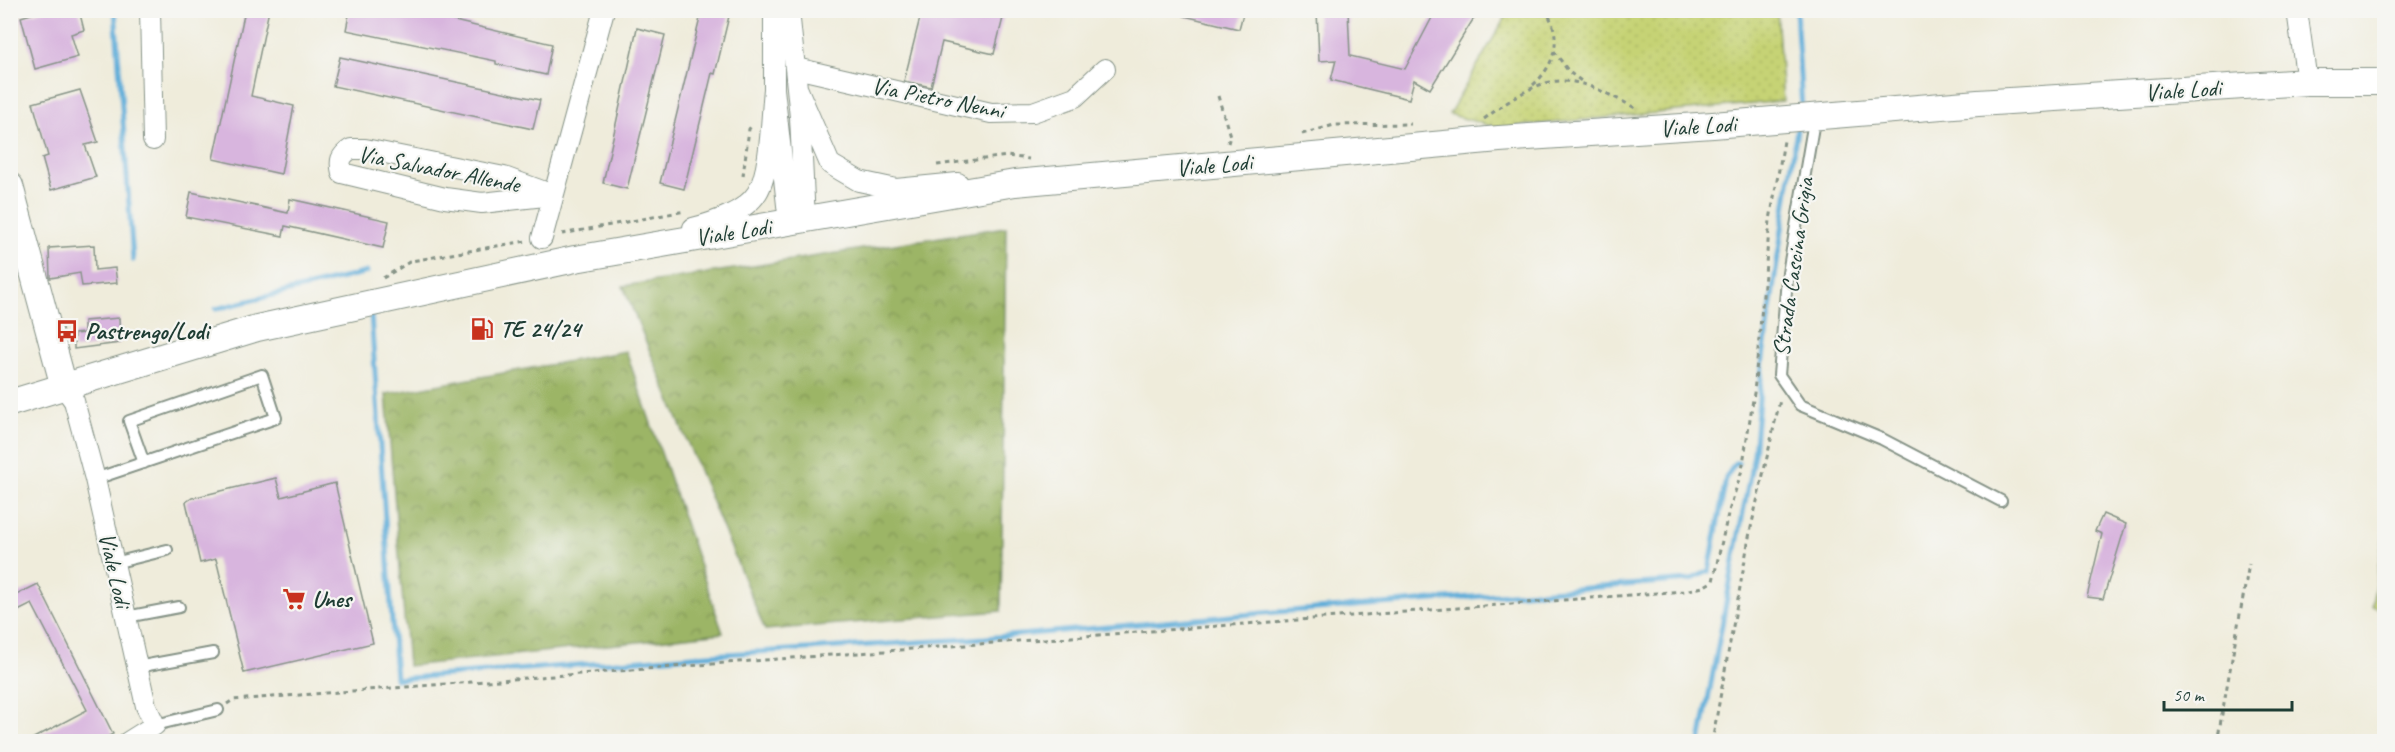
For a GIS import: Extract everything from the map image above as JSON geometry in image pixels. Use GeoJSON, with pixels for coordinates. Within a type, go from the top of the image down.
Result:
{"type":"FeatureCollection","features":[{"type":"Feature","properties":{"kind":"street"},"geometry":{"type":"LineString","coordinates":[[150,10],[153,140]]}},
{"type":"Feature","properties":{"kind":"street"},"geometry":{"type":"LineString","coordinates":[[575,259],[723,220],[756,194],[767,158],[774,89],[774,10]]}},
{"type":"Feature","properties":{"kind":"street"},"geometry":{"type":"LineString","coordinates":[[789,10],[798,90],[797,222]]}},
{"type":"Feature","properties":{"kind":"street"},"geometry":{"type":"LineString","coordinates":[[2297,10],[2307,82]]}},
{"type":"Feature","properties":{"kind":"street","name":"Via Salvador Allende"},"geometry":{"type":"LineString","coordinates":[[542,238],[601,11]]}},
{"type":"Feature","properties":{"kind":"street","name":"Via Pietro Nenni"},"geometry":{"type":"LineString","coordinates":[[796,68],[991,113],[1033,112],[1075,97],[1105,69]]}},
{"type":"Feature","properties":{"kind":"street","name":"Viale Lodi"},"geometry":{"type":"LineString","coordinates":[[10,404],[257,327],[575,259],[1015,183],[1815,115],[2307,82],[2385,82]]}},
{"type":"Feature","properties":{"kind":"street"},"geometry":{"type":"LineString","coordinates":[[774,89],[797,222]]}},
{"type":"Feature","properties":{"kind":"street"},"geometry":{"type":"LineString","coordinates":[[798,90],[830,164],[859,182],[896,189],[943,183],[1015,183]]}},
{"type":"Feature","properties":{"kind":"street","name":"Via Salvador Allende"},"geometry":{"type":"LineString","coordinates":[[351,149],[365,149],[504,177],[553,195],[482,203],[445,198],[342,173],[340,162],[343,154],[351,149]]}},
{"type":"Feature","properties":{"kind":"street"},"geometry":{"type":"LineString","coordinates":[[11,188],[64,387]]}},
{"type":"Feature","properties":{"kind":"street","name":"Viale Lodi"},"geometry":{"type":"LineString","coordinates":[[64,387],[74,401],[95,479],[146,706],[155,726]]}},
{"type":"Feature","properties":{"kind":"street"},"geometry":{"type":"LineString","coordinates":[[128,741],[155,726]]}},
{"type":"Feature","properties":{"kind":"lane","name":"Strada Cascina Grigia"},"geometry":{"type":"LineString","coordinates":[[1815,115],[1787,279],[1779,375],[1800,405],[1882,439],[2001,501]]}},
{"type":"Feature","properties":{"kind":"lane"},"geometry":{"type":"LineString","coordinates":[[95,479],[144,463],[276,418],[262,375],[129,421],[144,463]]}},
{"type":"Feature","properties":{"kind":"lane"},"geometry":{"type":"LineString","coordinates":[[114,563],[167,550]]}},
{"type":"Feature","properties":{"kind":"lane"},"geometry":{"type":"LineString","coordinates":[[126,617],[179,607]]}},
{"type":"Feature","properties":{"kind":"lane"},"geometry":{"type":"LineString","coordinates":[[137,667],[213,653]]}},
{"type":"Feature","properties":{"kind":"lane"},"geometry":{"type":"LineString","coordinates":[[155,726],[218,710]]}},
{"type":"Feature","properties":{"kind":"path"},"geometry":{"type":"LineString","coordinates":[[1532,86],[1542,77],[1554,51],[1556,40],[1554,23],[1545,10]]}},
{"type":"Feature","properties":{"kind":"path"},"geometry":{"type":"LineString","coordinates":[[1554,51],[1569,72],[1585,84]]}},
{"type":"Feature","properties":{"kind":"path"},"geometry":{"type":"LineString","coordinates":[[1218,96],[1230,136],[1225,164]]}},
{"type":"Feature","properties":{"kind":"path"},"geometry":{"type":"LineString","coordinates":[[218,710],[233,700],[1684,591],[1703,587],[1713,581],[1728,514],[1742,470],[1754,393],[1770,220],[1782,164],[1787,118]]}},
{"type":"Feature","properties":{"kind":"path"},"geometry":{"type":"LineString","coordinates":[[1712,741],[1750,532],[1784,383]]}},
{"type":"Feature","properties":{"kind":"path"},"geometry":{"type":"LineString","coordinates":[[2217,741],[2248,564]]}},
{"type":"Feature","properties":{"kind":"green space"},"geometry":{"type":"Polygon","coordinates":[[[1509,11],[1777,11],[1783,101],[1497,128],[1449,114],[1509,11]]]}},
{"type":"Feature","properties":{"kind":"green space"},"geometry":{"type":"Polygon","coordinates":[[[1006,227],[1001,611],[765,630],[623,286],[1006,227]]]}},
{"type":"Feature","properties":{"kind":"green space"},"geometry":{"type":"Polygon","coordinates":[[[626,351],[723,633],[408,666],[386,394],[626,351]]]}},
{"type":"Feature","properties":{"kind":"green space"},"geometry":{"type":"Polygon","coordinates":[[[2384,532],[2384,610],[2372,606],[2384,532]]]}},
{"type":"Feature","properties":{"kind":"building"},"geometry":{"type":"Polygon","coordinates":[[[44,10],[79,10],[84,30],[71,34],[78,57],[35,69],[21,17],[44,10]]]}},
{"type":"Feature","properties":{"kind":"building"},"geometry":{"type":"Polygon","coordinates":[[[245,10],[269,10],[251,96],[294,106],[281,174],[213,159],[245,10]]]}},
{"type":"Feature","properties":{"kind":"building"},"geometry":{"type":"Polygon","coordinates":[[[350,10],[408,10],[552,44],[546,75],[496,64],[496,61],[346,30],[350,10]]]}},
{"type":"Feature","properties":{"kind":"building"},"geometry":{"type":"Polygon","coordinates":[[[702,10],[729,16],[715,74],[712,73],[684,189],[660,183],[702,10]]]}},
{"type":"Feature","properties":{"kind":"building"},"geometry":{"type":"Polygon","coordinates":[[[922,10],[1005,10],[994,54],[942,42],[931,87],[904,81],[922,10]]]}},
{"type":"Feature","properties":{"kind":"building"},"geometry":{"type":"Polygon","coordinates":[[[1184,10],[1244,10],[1239,29],[1184,16],[1184,10]]]}},
{"type":"Feature","properties":{"kind":"building"},"geometry":{"type":"Polygon","coordinates":[[[1317,10],[1348,10],[1350,56],[1405,69],[1436,10],[1479,10],[1430,89],[1414,80],[1409,99],[1331,80],[1336,60],[1319,61],[1317,10]]]}},
{"type":"Feature","properties":{"kind":"building"},"geometry":{"type":"Polygon","coordinates":[[[637,28],[665,35],[627,189],[603,183],[637,28]]]}},
{"type":"Feature","properties":{"kind":"building"},"geometry":{"type":"Polygon","coordinates":[[[340,57],[540,100],[533,129],[333,86],[340,57]]]}},
{"type":"Feature","properties":{"kind":"building"},"geometry":{"type":"Polygon","coordinates":[[[80,90],[98,142],[85,145],[96,177],[51,190],[42,158],[48,156],[33,103],[80,90]]]}},
{"type":"Feature","properties":{"kind":"building"},"geometry":{"type":"Polygon","coordinates":[[[191,192],[288,213],[290,199],[389,221],[383,248],[285,226],[283,236],[186,217],[191,192]]]}},
{"type":"Feature","properties":{"kind":"building"},"geometry":{"type":"Polygon","coordinates":[[[94,245],[95,270],[115,268],[117,283],[82,286],[80,273],[50,278],[49,248],[94,245]]]}},
{"type":"Feature","properties":{"kind":"building"},"geometry":{"type":"Polygon","coordinates":[[[119,318],[120,343],[74,349],[74,334],[84,333],[84,321],[119,318]]]}},
{"type":"Feature","properties":{"kind":"building","name":"Unes"},"geometry":{"type":"Polygon","coordinates":[[[276,478],[281,497],[335,483],[373,643],[244,673],[216,559],[200,563],[186,502],[192,498],[276,478]]]}},
{"type":"Feature","properties":{"kind":"building"},"geometry":{"type":"Polygon","coordinates":[[[2103,514],[2126,524],[2103,599],[2087,597],[2102,534],[2095,531],[2103,514]]]}},
{"type":"Feature","properties":{"kind":"building"},"geometry":{"type":"Polygon","coordinates":[[[38,584],[113,734],[99,741],[28,741],[87,710],[32,604],[10,615],[10,598],[38,584]]]}},
{"type":"Feature","properties":{"kind":"waterway"},"geometry":{"type":"LineString","coordinates":[[115,10],[133,260]]}},
{"type":"Feature","properties":{"kind":"waterway"},"geometry":{"type":"LineString","coordinates":[[1796,10],[1802,109]]}},
{"type":"Feature","properties":{"kind":"waterway"},"geometry":{"type":"LineString","coordinates":[[1700,742],[1754,454],[1763,357],[1797,129]]}},
{"type":"Feature","properties":{"kind":"waterway"},"geometry":{"type":"LineString","coordinates":[[216,309],[367,272]]}},
{"type":"Feature","properties":{"kind":"waterway"},"geometry":{"type":"LineString","coordinates":[[371,314],[396,679],[693,656],[985,638],[1264,613],[1690,580],[1709,571],[1726,478],[1735,463],[1738,463]]}},
{"type":"Feature","properties":{"kind":"place","name":"TE 24/24"},"geometry":{"type":"Point","coordinates":[482,329]}},
{"type":"Feature","properties":{"kind":"place","name":"Pastrengo/Lodi"},"geometry":{"type":"Point","coordinates":[67,331]}},
{"type":"Feature","properties":{"kind":"place","name":"Unes"},"geometry":{"type":"Point","coordinates":[294,599]}}]}
